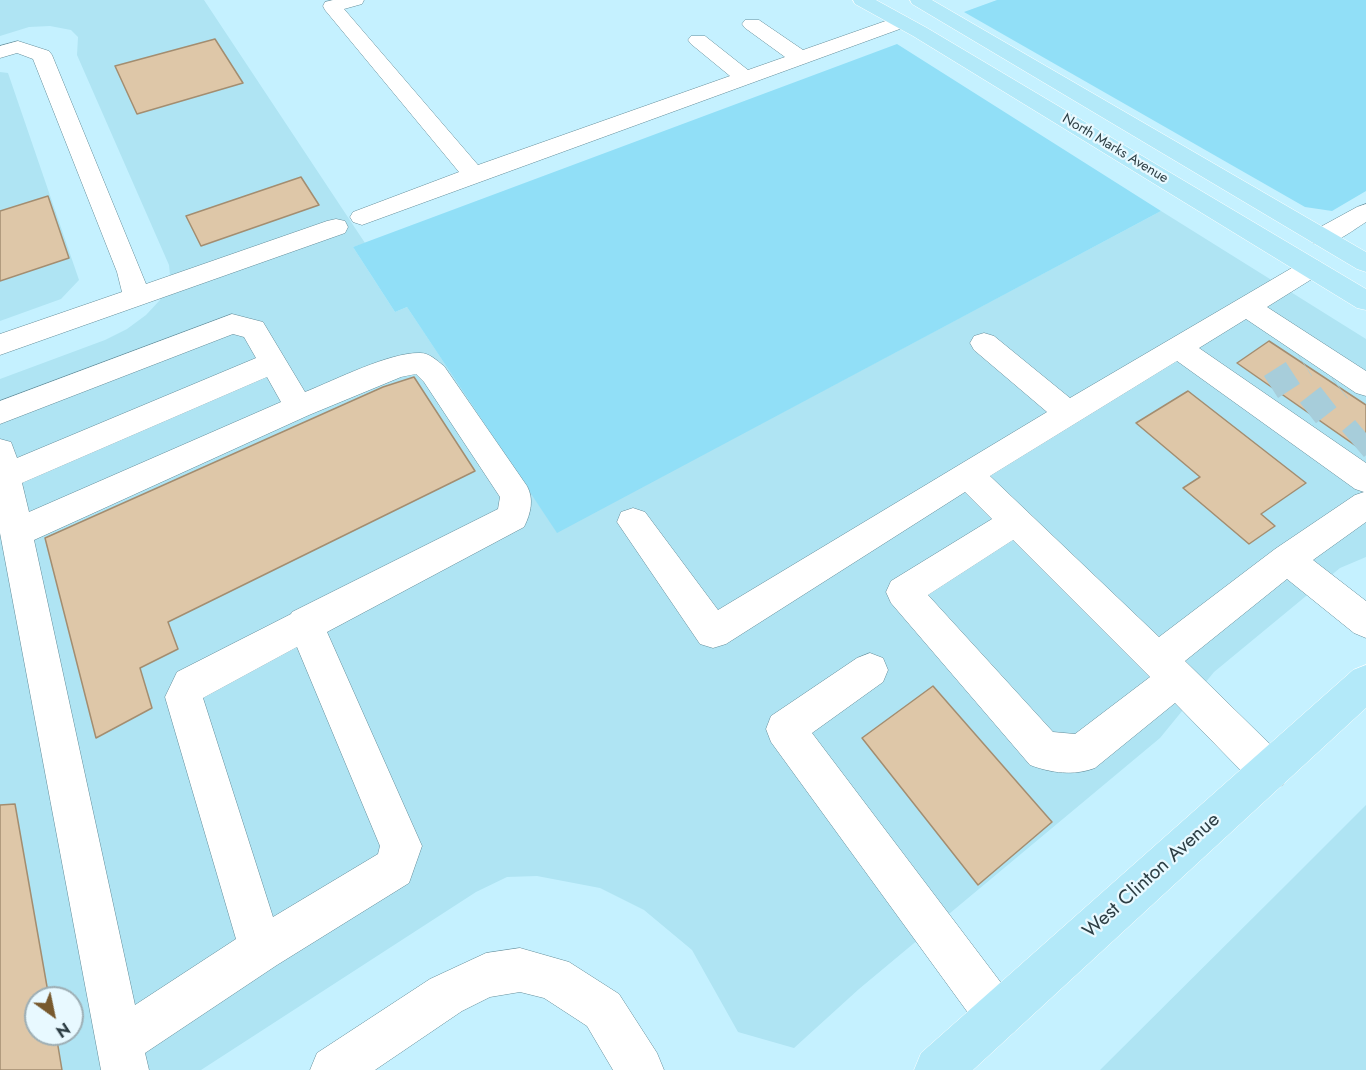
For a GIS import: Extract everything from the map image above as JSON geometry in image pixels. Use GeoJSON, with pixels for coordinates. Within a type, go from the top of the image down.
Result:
{"type":"FeatureCollection","features":[{"type":"Feature","properties":{"kind":"main road","name":"North Marks Avenue"},"geometry":{"type":"LineString","coordinates":[[862,0],[1366,301]]}},
{"type":"Feature","properties":{"kind":"main road","name":"North Marks Avenue"},"geometry":{"type":"LineString","coordinates":[[919,0],[1366,263]]}},
{"type":"Feature","properties":{"kind":"main road","name":"West Clinton Avenue"},"geometry":{"type":"LineString","coordinates":[[938,1070],[1366,683]]}},
{"type":"Feature","properties":{"kind":"street"},"geometry":{"type":"LineString","coordinates":[[355,0],[332,6],[474,175]]}},
{"type":"Feature","properties":{"kind":"street"},"geometry":{"type":"LineString","coordinates":[[362,217],[901,22]]}},
{"type":"Feature","properties":{"kind":"street"},"geometry":{"type":"LineString","coordinates":[[752,24],[800,58]]}},
{"type":"Feature","properties":{"kind":"street"},"geometry":{"type":"LineString","coordinates":[[698,40],[745,78]]}},
{"type":"Feature","properties":{"kind":"street"},"geometry":{"type":"LineString","coordinates":[[0,52],[18,47],[42,55],[130,272],[137,297]]}},
{"type":"Feature","properties":{"kind":"street"},"geometry":{"type":"LineString","coordinates":[[1322,237],[1366,212]]}},
{"type":"Feature","properties":{"kind":"street"},"geometry":{"type":"LineString","coordinates":[[0,345],[336,227]]}},
{"type":"Feature","properties":{"kind":"street"},"geometry":{"type":"LineString","coordinates":[[633,522],[713,632],[1068,413],[1311,268]]}},
{"type":"Feature","properties":{"kind":"street"},"geometry":{"type":"LineString","coordinates":[[1246,306],[1311,359],[1354,383]]}},
{"type":"Feature","properties":{"kind":"street"},"geometry":{"type":"LineString","coordinates":[[0,413],[232,324],[253,328],[299,407]]}},
{"type":"Feature","properties":{"kind":"street"},"geometry":{"type":"LineString","coordinates":[[984,343],[1068,413]]}},
{"type":"Feature","properties":{"kind":"street"},"geometry":{"type":"LineString","coordinates":[[1177,347],[1261,393],[1299,419],[1344,451],[1366,480]]}},
{"type":"Feature","properties":{"kind":"street"},"geometry":{"type":"LineString","coordinates":[[273,363],[3,464],[122,1056],[261,949],[394,868],[401,846],[305,623]]}},
{"type":"Feature","properties":{"kind":"street"},"geometry":{"type":"LineString","coordinates":[[18,532],[299,407],[397,367],[421,363],[434,374],[516,495],[513,517],[189,685],[184,697],[261,949]]}},
{"type":"Feature","properties":{"kind":"street"},"geometry":{"type":"LineString","coordinates":[[968,474],[1269,771]]}},
{"type":"Feature","properties":{"kind":"street"},"geometry":{"type":"LineString","coordinates":[[1016,521],[903,592],[1044,751],[1081,754],[1167,669],[1287,559],[1366,505]]}},
{"type":"Feature","properties":{"kind":"street"},"geometry":{"type":"LineString","coordinates":[[1287,559],[1366,622]]}},
{"type":"Feature","properties":{"kind":"street"},"geometry":{"type":"LineString","coordinates":[[870,670],[785,729],[998,1016]]}},
{"type":"Feature","properties":{"kind":"street"},"geometry":{"type":"LineString","coordinates":[[334,1070],[446,995],[486,975],[520,970],[554,978],[603,1010],[640,1070]]}},
{"type":"Feature","properties":{"kind":"shaded area"},"geometry":{"type":"Polygon","coordinates":[[[0,0],[204,0],[365,243],[353,247],[395,312],[407,307],[557,532],[1161,211],[1366,339],[1366,557],[1340,568],[1214,672],[1160,738],[859,989],[794,1048],[738,1032],[692,950],[644,910],[600,888],[537,876],[507,877],[476,892],[201,1070],[0,1070],[0,379],[105,340],[127,329],[146,315],[160,300],[168,286],[170,275],[169,265],[77,55],[78,37],[71,30],[50,26],[29,27],[0,36],[0,0]]]}},
{"type":"Feature","properties":{"kind":"shaded area"},"geometry":{"type":"Polygon","coordinates":[[[997,0],[1366,0],[1366,191],[1332,211],[1305,207],[964,12],[997,0]]]}},
{"type":"Feature","properties":{"kind":"shaded area"},"geometry":{"type":"Polygon","coordinates":[[[897,44],[1161,211],[557,533],[407,307],[395,312],[353,247],[897,44]]]}},
{"type":"Feature","properties":{"kind":"shaded area"},"geometry":{"type":"Polygon","coordinates":[[[0,72],[8,73],[79,280],[61,299],[0,321],[0,72]]]}},
{"type":"Feature","properties":{"kind":"shaded area"},"geometry":{"type":"Polygon","coordinates":[[[1366,805],[1366,1070],[1100,1070],[1287,884],[1366,805]]]}},
{"type":"Feature","properties":{"kind":"building"},"geometry":{"type":"Polygon","coordinates":[[[215,39],[243,83],[137,114],[115,66],[215,39]]]}},
{"type":"Feature","properties":{"kind":"building"},"geometry":{"type":"Polygon","coordinates":[[[301,177],[319,205],[201,246],[186,216],[301,177]]]}},
{"type":"Feature","properties":{"kind":"building"},"geometry":{"type":"Polygon","coordinates":[[[48,196],[69,258],[0,281],[0,211],[48,196]]]}},
{"type":"Feature","properties":{"kind":"building"},"geometry":{"type":"Polygon","coordinates":[[[1269,341],[1366,405],[1366,453],[1237,363],[1269,341]]]}},
{"type":"Feature","properties":{"kind":"building"},"geometry":{"type":"Polygon","coordinates":[[[414,377],[475,471],[168,622],[178,649],[140,668],[152,708],[96,738],[45,538],[383,387],[414,377]]]}},
{"type":"Feature","properties":{"kind":"building"},"geometry":{"type":"Polygon","coordinates":[[[1188,391],[1306,483],[1261,514],[1275,526],[1249,544],[1183,488],[1200,477],[1136,423],[1188,391]]]}},
{"type":"Feature","properties":{"kind":"building"},"geometry":{"type":"Polygon","coordinates":[[[933,686],[1052,822],[978,885],[862,738],[933,686]]]}},
{"type":"Feature","properties":{"kind":"building"},"geometry":{"type":"Polygon","coordinates":[[[15,804],[47,986],[24,986],[24,1046],[58,1046],[62,1070],[0,1070],[0,805],[15,804]]]}},
{"type":"Feature","properties":{"kind":"tunnel"},"geometry":{"type":"LineString","coordinates":[[1271,387],[1305,365]]}},
{"type":"Feature","properties":{"kind":"tunnel"},"geometry":{"type":"LineString","coordinates":[[1308,413],[1340,388]]}},
{"type":"Feature","properties":{"kind":"tunnel"},"geometry":{"type":"LineString","coordinates":[[1353,444],[1366,433]]}}]}
